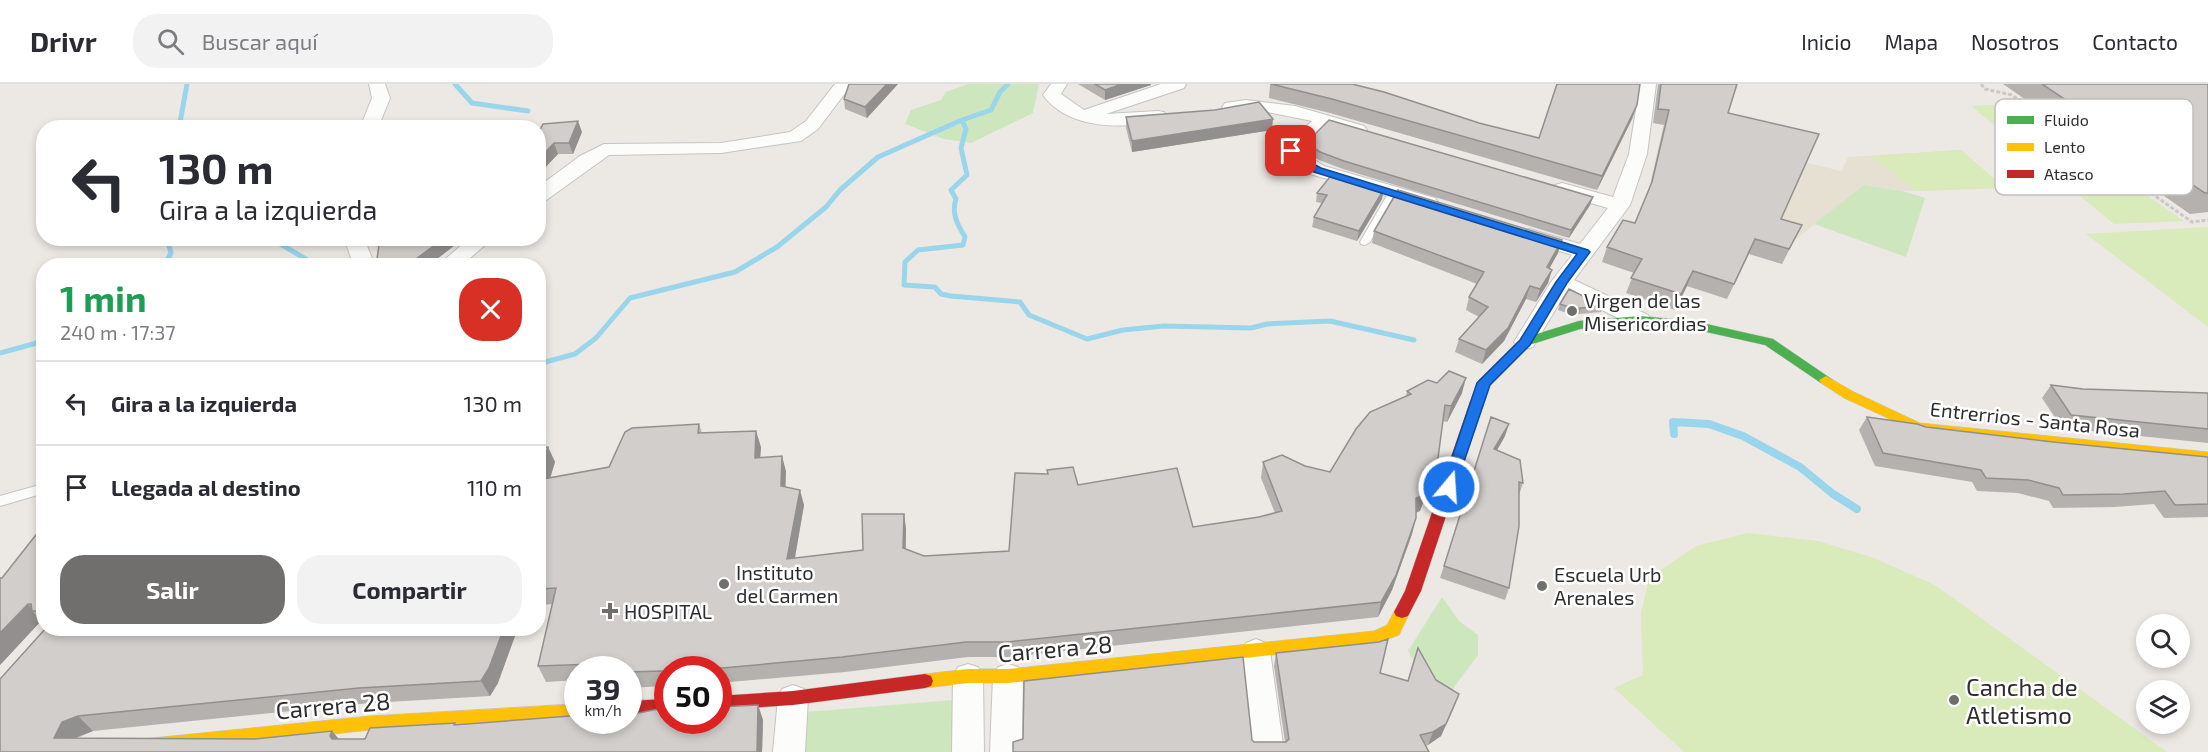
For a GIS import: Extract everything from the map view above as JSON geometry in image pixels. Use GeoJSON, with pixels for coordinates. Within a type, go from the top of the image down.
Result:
{"type":"FeatureCollection","features":[{"type":"Feature","properties":{"kind":"main road","name":"Entrerrios - Santa Rosa"},"geometry":{"type":"LineString","coordinates":[[1525,342],[1579,325],[1640,320],[1693,325],[1768,342],[1849,395],[1918,427],[2208,457]]}},
{"type":"Feature","properties":{"kind":"main road","name":"Carrera 28"},"geometry":{"type":"LineString","coordinates":[[732,701],[793,698],[968,676],[1008,676],[1256,651],[1375,637],[1393,630],[1413,591],[1484,383],[1525,342]]}},
{"type":"Feature","properties":{"kind":"main road","name":"Carrera 28"},"geometry":{"type":"LineString","coordinates":[[93,752],[370,723],[564,712]]}},
{"type":"Feature","properties":{"kind":"street"},"geometry":{"type":"LineString","coordinates":[[372,120],[381,98],[377,84]]}},
{"type":"Feature","properties":{"kind":"street"},"geometry":{"type":"LineString","coordinates":[[546,190],[604,150],[721,148],[795,137],[812,125],[844,84]]}},
{"type":"Feature","properties":{"kind":"street"},"geometry":{"type":"LineString","coordinates":[[1059,84],[1052,95],[1062,107],[1082,117],[1103,120],[1179,114]]}},
{"type":"Feature","properties":{"kind":"street"},"geometry":{"type":"LineString","coordinates":[[1082,117],[1178,84]]}},
{"type":"Feature","properties":{"kind":"street"},"geometry":{"type":"LineString","coordinates":[[1525,342],[1562,282],[1620,205],[1638,154],[1648,84]]}},
{"type":"Feature","properties":{"kind":"street"},"geometry":{"type":"LineString","coordinates":[[1211,111],[1259,105],[1324,119],[1378,136]]}},
{"type":"Feature","properties":{"kind":"street"},"geometry":{"type":"LineString","coordinates":[[1324,119],[1291,151],[1301,161],[1317,170],[1444,207]]}},
{"type":"Feature","properties":{"kind":"street"},"geometry":{"type":"LineString","coordinates":[[1540,183],[1620,205]]}},
{"type":"Feature","properties":{"kind":"street"},"geometry":{"type":"LineString","coordinates":[[1507,227],[1584,252]]}},
{"type":"Feature","properties":{"kind":"street"},"geometry":{"type":"LineString","coordinates":[[457,258],[473,246]]}},
{"type":"Feature","properties":{"kind":"street"},"geometry":{"type":"LineString","coordinates":[[1562,282],[1640,320]]}},
{"type":"Feature","properties":{"kind":"street"},"geometry":{"type":"LineString","coordinates":[[1256,651],[1268,752]]}},
{"type":"Feature","properties":{"kind":"street"},"geometry":{"type":"LineString","coordinates":[[968,676],[968,752]]}},
{"type":"Feature","properties":{"kind":"street"},"geometry":{"type":"LineString","coordinates":[[1006,752],[1008,676]]}},
{"type":"Feature","properties":{"kind":"street"},"geometry":{"type":"LineString","coordinates":[[789,752],[793,698]]}},
{"type":"Feature","properties":{"kind":"street"},"geometry":{"type":"LineString","coordinates":[[360,752],[370,723]]}},
{"type":"Feature","properties":{"kind":"lane"},"geometry":{"type":"LineString","coordinates":[[1365,242],[1394,192]]}},
{"type":"Feature","properties":{"kind":"lane"},"geometry":{"type":"LineString","coordinates":[[0,501],[36,490]]}},
{"type":"Feature","properties":{"kind":"path"},"geometry":{"type":"LineString","coordinates":[[1981,84],[1986,89],[2012,95],[2018,99]]}},
{"type":"Feature","properties":{"kind":"path"},"geometry":{"type":"LineString","coordinates":[[2154,195],[2192,222],[2208,220]]}},
{"type":"Feature","properties":{"kind":"shaded area"},"geometry":{"type":"Polygon","coordinates":[[[1663,127],[1841,171],[1848,157],[1961,150],[1995,179],[1995,188],[1902,191],[1864,185],[1795,240],[1647,196],[1663,127]]]}},
{"type":"Feature","properties":{"kind":"green space"},"geometry":{"type":"Polygon","coordinates":[[[968,84],[1039,84],[1033,113],[971,143],[944,139],[905,124],[911,110],[941,100],[946,92],[968,84]]]}},
{"type":"Feature","properties":{"kind":"green space"},"geometry":{"type":"Polygon","coordinates":[[[1995,105],[1995,126],[1971,106],[1995,105]]]}},
{"type":"Feature","properties":{"kind":"green space"},"geometry":{"type":"Polygon","coordinates":[[[1961,150],[1995,179],[1995,188],[1916,191],[1870,156],[1961,150]]]}},
{"type":"Feature","properties":{"kind":"green space"},"geometry":{"type":"Polygon","coordinates":[[[1864,185],[1902,191],[1925,198],[1906,257],[1814,224],[1864,185]]]}},
{"type":"Feature","properties":{"kind":"green space"},"geometry":{"type":"Polygon","coordinates":[[[2079,195],[2147,195],[2184,221],[2114,224],[2079,195]]]}},
{"type":"Feature","properties":{"kind":"green space"},"geometry":{"type":"Polygon","coordinates":[[[2208,227],[2208,327],[2086,234],[2208,227]]]}},
{"type":"Feature","properties":{"kind":"green space"},"geometry":{"type":"Polygon","coordinates":[[[1748,533],[1818,541],[1871,557],[1935,585],[2136,730],[2136,734],[2142,734],[2167,752],[1684,752],[1614,688],[1643,675],[1641,614],[1649,578],[1696,546],[1748,533]]]}},
{"type":"Feature","properties":{"kind":"green space"},"geometry":{"type":"Polygon","coordinates":[[[1442,597],[1459,621],[1478,635],[1478,655],[1452,690],[1432,693],[1408,651],[1442,597]]]}},
{"type":"Feature","properties":{"kind":"green space"},"geometry":{"type":"Polygon","coordinates":[[[953,700],[954,752],[804,752],[806,712],[953,700]]]}},
{"type":"Feature","properties":{"kind":"building"},"geometry":{"type":"Polygon","coordinates":[[[849,84],[887,84],[865,107],[844,99],[849,84]]]}},
{"type":"Feature","properties":{"kind":"building"},"geometry":{"type":"Polygon","coordinates":[[[1095,84],[1122,84],[1105,90],[1095,84]]]}},
{"type":"Feature","properties":{"kind":"building"},"geometry":{"type":"Polygon","coordinates":[[[1271,84],[1352,84],[1479,123],[1539,138],[1557,84],[1640,84],[1637,105],[1602,176],[1332,99],[1271,84]]]}},
{"type":"Feature","properties":{"kind":"building"},"geometry":{"type":"Polygon","coordinates":[[[1661,84],[1737,84],[1728,113],[1819,134],[1781,219],[1802,225],[1789,249],[1755,239],[1734,284],[1693,271],[1681,294],[1631,278],[1642,259],[1607,247],[1623,220],[1635,223],[1652,182],[1669,110],[1658,109],[1661,84]]]}},
{"type":"Feature","properties":{"kind":"building"},"geometry":{"type":"Polygon","coordinates":[[[2042,84],[2208,84],[2208,193],[2193,185],[2193,99],[2064,99],[2042,84]]]}},
{"type":"Feature","properties":{"kind":"building"},"geometry":{"type":"Polygon","coordinates":[[[1259,102],[1273,119],[1132,141],[1126,117],[1215,110],[1259,102]]]}},
{"type":"Feature","properties":{"kind":"building"},"geometry":{"type":"Polygon","coordinates":[[[1329,120],[1593,197],[1571,230],[1320,152],[1306,143],[1329,120]]]}},
{"type":"Feature","properties":{"kind":"building"},"geometry":{"type":"Polygon","coordinates":[[[578,121],[569,143],[554,143],[546,152],[546,124],[578,121]]]}},
{"type":"Feature","properties":{"kind":"building"},"geometry":{"type":"Polygon","coordinates":[[[1333,173],[1384,189],[1359,231],[1314,217],[1327,195],[1317,193],[1333,173]]]}},
{"type":"Feature","properties":{"kind":"building"},"geometry":{"type":"Polygon","coordinates":[[[1398,190],[1562,240],[1547,267],[1552,270],[1540,289],[1530,286],[1508,328],[1486,350],[1459,339],[1488,307],[1469,297],[1484,272],[1374,231],[1398,190]]]}},
{"type":"Feature","properties":{"kind":"building"},"geometry":{"type":"Polygon","coordinates":[[[379,246],[433,246],[417,258],[377,258],[379,246]]]}},
{"type":"Feature","properties":{"kind":"building"},"geometry":{"type":"Polygon","coordinates":[[[1569,289],[1603,306],[1575,309],[1560,304],[1569,289]]]}},
{"type":"Feature","properties":{"kind":"building"},"geometry":{"type":"Polygon","coordinates":[[[1449,371],[1466,378],[1451,406],[1445,405],[1438,458],[1424,495],[1416,498],[1416,518],[1396,575],[1381,602],[1007,642],[966,642],[732,667],[732,656],[654,656],[654,671],[642,672],[642,656],[564,656],[564,665],[538,666],[556,588],[546,589],[546,479],[609,467],[625,432],[632,428],[699,424],[698,433],[756,431],[755,458],[782,456],[781,486],[800,490],[787,559],[863,550],[862,514],[904,514],[903,548],[924,556],[1009,551],[1015,473],[1048,474],[1047,470],[1073,467],[1078,485],[1177,468],[1193,527],[1259,517],[1282,511],[1263,462],[1282,455],[1305,466],[1330,472],[1356,429],[1370,412],[1411,394],[1407,391],[1428,380],[1437,383],[1449,371]]]}},
{"type":"Feature","properties":{"kind":"building"},"geometry":{"type":"Polygon","coordinates":[[[2051,385],[2083,389],[2208,393],[2208,429],[2071,415],[2051,385]]]}},
{"type":"Feature","properties":{"kind":"building"},"geometry":{"type":"Polygon","coordinates":[[[1491,417],[1509,424],[1494,449],[1520,460],[1523,483],[1519,482],[1519,526],[1509,588],[1444,566],[1491,417]]]}},
{"type":"Feature","properties":{"kind":"building"},"geometry":{"type":"Polygon","coordinates":[[[1867,417],[1926,427],[2053,442],[2208,457],[2208,504],[2175,505],[2165,491],[2063,495],[2059,488],[2028,480],[1986,478],[1981,470],[1883,453],[1867,417]]]}},
{"type":"Feature","properties":{"kind":"building"},"geometry":{"type":"Polygon","coordinates":[[[36,535],[36,611],[32,611],[31,604],[28,604],[0,633],[0,578],[36,535]]]}},
{"type":"Feature","properties":{"kind":"building"},"geometry":{"type":"Polygon","coordinates":[[[39,636],[501,636],[489,668],[481,681],[359,688],[78,716],[62,722],[54,738],[255,739],[332,731],[330,736],[332,739],[365,739],[370,728],[455,723],[454,725],[564,716],[564,734],[642,734],[642,712],[654,710],[654,734],[732,734],[732,706],[758,705],[757,752],[0,752],[0,679],[39,636]]]}},
{"type":"Feature","properties":{"kind":"building"},"geometry":{"type":"Polygon","coordinates":[[[1388,639],[1380,673],[1408,681],[1418,648],[1436,680],[1459,694],[1446,724],[1433,732],[1420,735],[1429,752],[1013,752],[1013,742],[1023,739],[1024,681],[1243,657],[1252,740],[1254,742],[1286,742],[1289,739],[1276,653],[1379,642],[1388,639]]]}},
{"type":"Feature","properties":{"kind":"waterway"},"geometry":{"type":"LineString","coordinates":[[180,120],[187,84]]}},
{"type":"Feature","properties":{"kind":"waterway"},"geometry":{"type":"LineString","coordinates":[[455,84],[472,103],[528,111]]}},
{"type":"Feature","properties":{"kind":"waterway"},"geometry":{"type":"LineString","coordinates":[[962,120],[991,110],[1000,92],[1008,84]]}},
{"type":"Feature","properties":{"kind":"waterway"},"geometry":{"type":"LineString","coordinates":[[546,362],[575,354],[596,338],[630,298],[735,272],[777,247],[826,207],[840,190],[878,157],[962,120]]}},
{"type":"Feature","properties":{"kind":"waterway"},"geometry":{"type":"LineString","coordinates":[[962,120],[966,129],[961,148],[967,175],[951,190],[956,199],[954,210],[956,219],[965,237],[963,245],[918,250],[905,262],[904,285],[935,287],[941,294],[951,296],[1020,302],[1029,315],[1087,339],[1123,330],[1164,326],[1251,328],[1267,324],[1330,321],[1414,340]]}},
{"type":"Feature","properties":{"kind":"waterway"},"geometry":{"type":"LineString","coordinates":[[168,258],[171,253],[169,246]]}},
{"type":"Feature","properties":{"kind":"waterway"},"geometry":{"type":"LineString","coordinates":[[284,246],[304,258]]}},
{"type":"Feature","properties":{"kind":"waterway"},"geometry":{"type":"LineString","coordinates":[[0,353],[36,343]]}},
{"type":"Feature","properties":{"kind":"waterway"},"geometry":{"type":"LineString","coordinates":[[1674,434],[1673,422],[1709,424],[1743,436],[1800,467],[1833,494],[1857,509]]}},
{"type":"Feature","properties":{"kind":"traffic: fast"},"geometry":{"type":"LineString","coordinates":[[1477,402],[1484,383],[1525,342],[1579,325],[1640,320],[1693,325],[1769,342],[1826,380]]}},
{"type":"Feature","properties":{"kind":"traffic: slow"},"geometry":{"type":"LineString","coordinates":[[1826,380],[1849,395],[1918,427],[2208,457]]}},
{"type":"Feature","properties":{"kind":"traffic: slow"},"geometry":{"type":"LineString","coordinates":[[925,681],[968,676],[1008,676],[1375,637],[1393,630],[1402,612]]}},
{"type":"Feature","properties":{"kind":"traffic: slow"},"geometry":{"type":"LineString","coordinates":[[93,752],[370,723],[564,712]]}},
{"type":"Feature","properties":{"kind":"traffic: jam"},"geometry":{"type":"LineString","coordinates":[[1402,612],[1413,591],[1477,402]]}},
{"type":"Feature","properties":{"kind":"traffic: jam"},"geometry":{"type":"LineString","coordinates":[[732,702],[793,698],[925,681]]}},
{"type":"Feature","properties":{"kind":"traffic: jam"},"geometry":{"type":"LineString","coordinates":[[642,707],[654,707]]}},
{"type":"Feature","properties":{"kind":"place","name":"Virgen de las Misericordias"},"geometry":{"type":"Point","coordinates":[1572,311]}},
{"type":"Feature","properties":{"kind":"place","name":"Instituto del Carmen"},"geometry":{"type":"Point","coordinates":[724,584]}},
{"type":"Feature","properties":{"kind":"place","name":"Escuela Urb Arenales"},"geometry":{"type":"Point","coordinates":[1542,586]}},
{"type":"Feature","properties":{"kind":"place","name":"HOSPITAL"},"geometry":{"type":"Point","coordinates":[610,611]}},
{"type":"Feature","properties":{"kind":"place","name":"Cancha de Atletismo"},"geometry":{"type":"Point","coordinates":[1954,700]}},
{"type":"Feature","properties":{"kind":"route"},"geometry":{"type":"LineString","coordinates":[[1291,151],[1301,161],[1317,170],[1584,252],[1562,282],[1525,342],[1484,383],[1449,487]]}}]}
